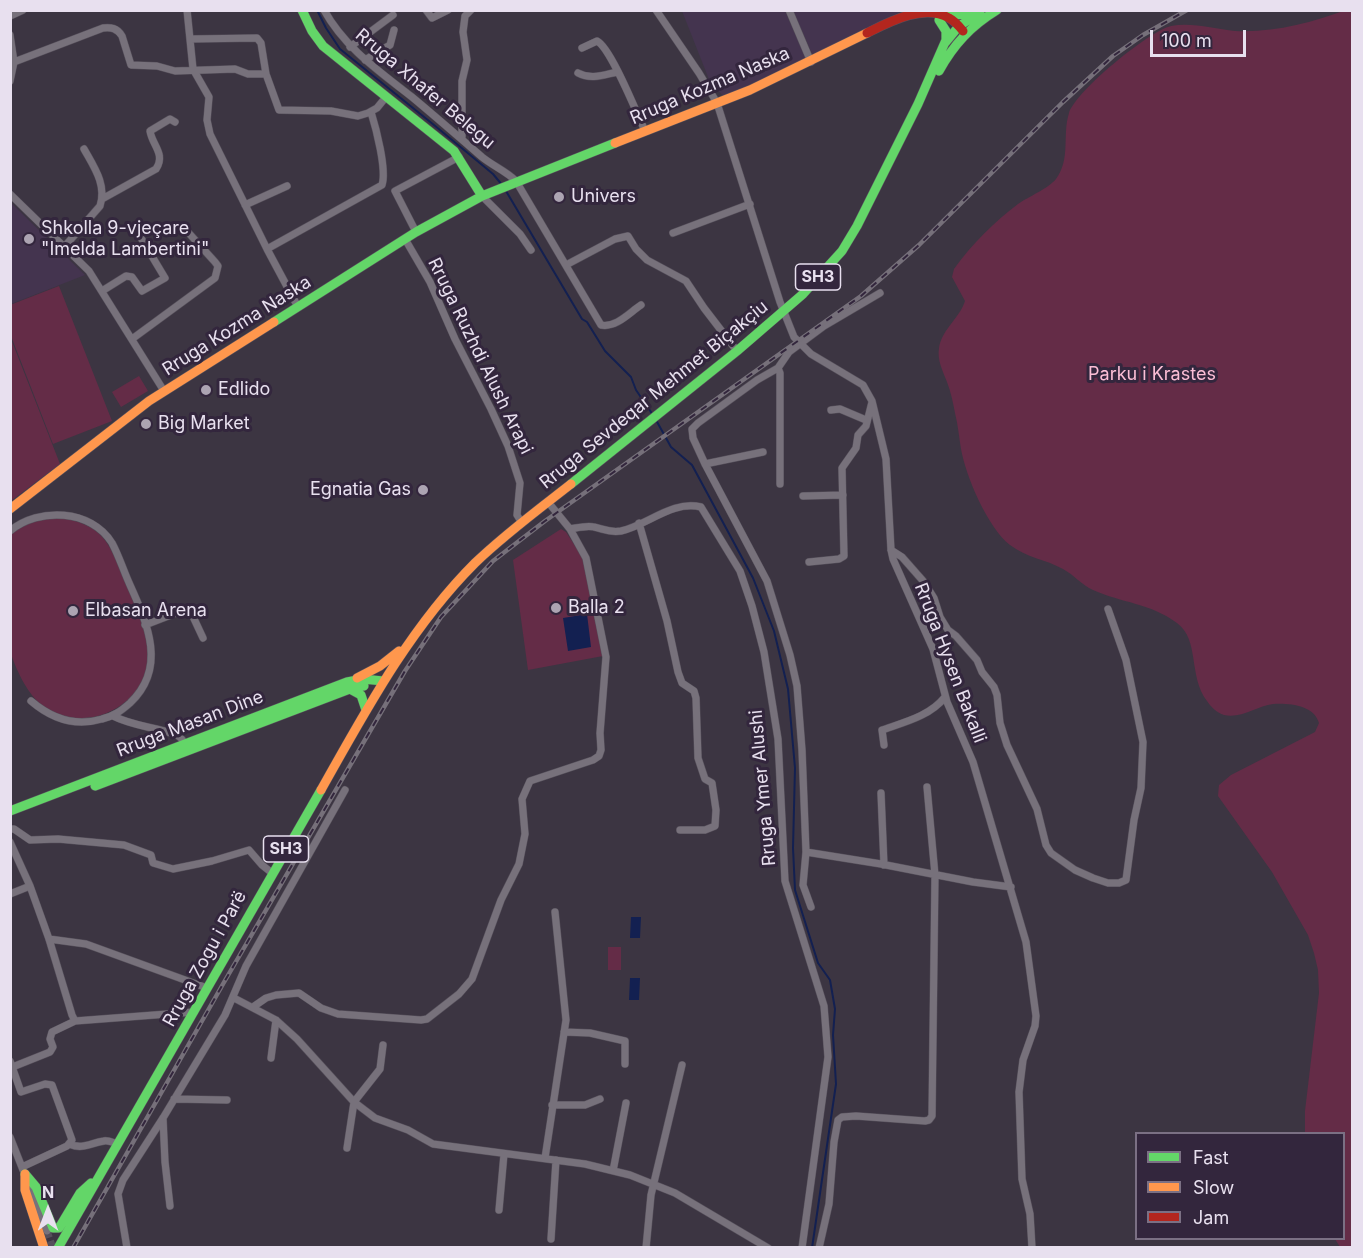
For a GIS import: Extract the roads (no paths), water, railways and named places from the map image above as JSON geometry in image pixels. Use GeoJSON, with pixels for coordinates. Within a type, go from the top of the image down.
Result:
{"type":"FeatureCollection","features":[{"type":"Feature","properties":{"kind":"main road"},"geometry":{"type":"LineString","coordinates":[[302,10],[323,46],[459,158],[482,196]]}},
{"type":"Feature","properties":{"kind":"main road","name":"Rruga Kozma Naska"},"geometry":{"type":"LineString","coordinates":[[10,509],[164,391],[416,232],[482,196],[717,103],[811,62],[888,21],[907,14],[934,13],[943,18],[963,16],[983,10]]}},
{"type":"Feature","properties":{"kind":"main road","name":"SH3"},"geometry":{"type":"LineString","coordinates":[[918,104],[943,46],[983,10]]}},
{"type":"Feature","properties":{"kind":"main road","name":"SH3"},"geometry":{"type":"LineString","coordinates":[[918,104],[959,32],[997,10]]}},
{"type":"Feature","properties":{"kind":"main road"},"geometry":{"type":"LineString","coordinates":[[943,18],[959,32]]}},
{"type":"Feature","properties":{"kind":"main road"},"geometry":{"type":"LineString","coordinates":[[943,18],[946,31],[943,46]]}},
{"type":"Feature","properties":{"kind":"main road","name":"Rruga Sevdeqar Mehmet Biçakçiu"},"geometry":{"type":"LineString","coordinates":[[381,684],[431,610],[461,576],[492,547],[737,351],[802,294],[847,242],[872,198],[918,104]]}},
{"type":"Feature","properties":{"kind":"main road"},"geometry":{"type":"LineString","coordinates":[[366,711],[361,695],[349,686],[404,647]]}},
{"type":"Feature","properties":{"kind":"main road","name":"Rruga Masan Dine"},"geometry":{"type":"LineString","coordinates":[[10,811],[185,744],[349,686],[381,684]]}},
{"type":"Feature","properties":{"kind":"main road","name":"Rruga Zogu i Parë"},"geometry":{"type":"LineString","coordinates":[[58,1248],[381,684]]}},
{"type":"Feature","properties":{"kind":"main road","name":"Rruga Masan Dine"},"geometry":{"type":"LineString","coordinates":[[10,818],[349,686]]}},
{"type":"Feature","properties":{"kind":"main road"},"geometry":{"type":"LineString","coordinates":[[24,1171],[36,1187],[53,1228],[56,1229],[59,1228],[80,1193],[100,1176]]}},
{"type":"Feature","properties":{"kind":"main road"},"geometry":{"type":"LineString","coordinates":[[24,1171],[25,1190],[44,1248]]}},
{"type":"Feature","properties":{"kind":"street"},"geometry":{"type":"LineString","coordinates":[[10,16],[23,10]]}},
{"type":"Feature","properties":{"kind":"street"},"geometry":{"type":"LineString","coordinates":[[187,10],[193,69],[208,97],[207,120],[210,134],[298,307]]}},
{"type":"Feature","properties":{"kind":"street","name":"Rruga Xhafer Belegu"},"geometry":{"type":"LineString","coordinates":[[324,10],[350,46],[365,60],[462,137],[484,159],[510,175],[513,182]]}},
{"type":"Feature","properties":{"kind":"street"},"geometry":{"type":"LineString","coordinates":[[426,10],[432,18],[448,10]]}},
{"type":"Feature","properties":{"kind":"street","name":"Rruga Hysen Bakalli"},"geometry":{"type":"LineString","coordinates":[[656,10],[717,103],[783,311],[794,337],[811,354],[863,385],[872,401],[886,459],[891,550],[897,571],[933,650],[945,697],[973,762],[1026,942],[1035,1005],[1035,1026],[1023,1060],[1019,1092],[1022,1179],[1030,1214],[1032,1248]]}},
{"type":"Feature","properties":{"kind":"street"},"geometry":{"type":"LineString","coordinates":[[789,10],[811,62]]}},
{"type":"Feature","properties":{"kind":"street"},"geometry":{"type":"LineString","coordinates":[[462,137],[462,81],[467,60],[463,32],[465,12]]}},
{"type":"Feature","properties":{"kind":"street"},"geometry":{"type":"LineString","coordinates":[[350,46],[393,15]]}},
{"type":"Feature","properties":{"kind":"street"},"geometry":{"type":"LineString","coordinates":[[14,62],[109,28],[119,31],[122,36],[131,65],[157,66],[176,71],[235,69],[248,74],[266,74]]}},
{"type":"Feature","properties":{"kind":"street"},"geometry":{"type":"LineString","coordinates":[[365,60],[390,45],[394,30]]}},
{"type":"Feature","properties":{"kind":"street"},"geometry":{"type":"LineString","coordinates":[[10,35],[14,62],[10,81]]}},
{"type":"Feature","properties":{"kind":"street"},"geometry":{"type":"LineString","coordinates":[[190,39],[257,38],[261,43],[266,74],[279,110],[331,111],[354,116],[371,112],[386,97]]}},
{"type":"Feature","properties":{"kind":"street"},"geometry":{"type":"LineString","coordinates":[[582,48],[599,41],[609,55],[645,131]]}},
{"type":"Feature","properties":{"kind":"street"},"geometry":{"type":"LineString","coordinates":[[578,73],[585,77],[596,77],[617,72]]}},
{"type":"Feature","properties":{"kind":"street"},"geometry":{"type":"LineString","coordinates":[[267,249],[382,185],[384,178],[378,137],[371,112]]}},
{"type":"Feature","properties":{"kind":"street"},"geometry":{"type":"LineString","coordinates":[[102,199],[156,169],[160,164],[160,156],[150,131],[166,120],[170,119],[175,122]]}},
{"type":"Feature","properties":{"kind":"street"},"geometry":{"type":"LineString","coordinates":[[65,246],[100,206],[102,199],[101,182],[84,148]]}},
{"type":"Feature","properties":{"kind":"street"},"geometry":{"type":"LineString","coordinates":[[416,232],[395,191],[459,158]]}},
{"type":"Feature","properties":{"kind":"street"},"geometry":{"type":"LineString","coordinates":[[513,182],[566,265],[597,321],[608,326],[641,305]]}},
{"type":"Feature","properties":{"kind":"street"},"geometry":{"type":"LineString","coordinates":[[245,205],[286,186]]}},
{"type":"Feature","properties":{"kind":"street"},"geometry":{"type":"LineString","coordinates":[[10,194],[89,271],[164,391]]}},
{"type":"Feature","properties":{"kind":"street"},"geometry":{"type":"LineString","coordinates":[[482,196],[520,234],[531,250]]}},
{"type":"Feature","properties":{"kind":"street"},"geometry":{"type":"LineString","coordinates":[[673,233],[750,204]]}},
{"type":"Feature","properties":{"kind":"street"},"geometry":{"type":"LineString","coordinates":[[102,291],[126,276],[132,277],[142,291],[165,278],[135,228]]}},
{"type":"Feature","properties":{"kind":"street"},"geometry":{"type":"LineString","coordinates":[[132,339],[215,278],[218,266],[186,231]]}},
{"type":"Feature","properties":{"kind":"street"},"geometry":{"type":"LineString","coordinates":[[566,265],[615,239],[627,236],[647,260],[686,281],[737,351]]}},
{"type":"Feature","properties":{"kind":"street","name":"Rruga Ruzhdi Alush Arapi"},"geometry":{"type":"LineString","coordinates":[[405,239],[430,282],[455,339],[508,446],[520,483],[517,512],[522,523]]}},
{"type":"Feature","properties":{"kind":"street"},"geometry":{"type":"LineString","coordinates":[[811,907],[803,885],[806,852],[801,727],[797,686],[786,638],[767,581],[705,464],[692,433],[693,427],[757,380],[778,368],[789,352],[824,326],[880,293]]}},
{"type":"Feature","properties":{"kind":"street"},"geometry":{"type":"LineString","coordinates":[[778,368],[780,373],[780,484]]}},
{"type":"Feature","properties":{"kind":"street"},"geometry":{"type":"LineString","coordinates":[[809,562],[839,559],[844,556],[842,468],[856,448],[858,435],[866,426],[872,401]]}},
{"type":"Feature","properties":{"kind":"street"},"geometry":{"type":"LineString","coordinates":[[831,410],[840,409],[866,420]]}},
{"type":"Feature","properties":{"kind":"street"},"geometry":{"type":"LineString","coordinates":[[705,464],[763,452]]}},
{"type":"Feature","properties":{"kind":"street"},"geometry":{"type":"LineString","coordinates":[[803,496],[843,495]]}},
{"type":"Feature","properties":{"kind":"street"},"geometry":{"type":"LineString","coordinates":[[253,1007],[266,998],[299,993],[321,1008],[338,1014],[421,1020],[426,1019],[459,994],[472,979],[501,900],[519,864],[525,834],[522,799],[527,785],[530,781],[593,760],[599,756],[601,750],[600,733],[606,657],[586,558],[570,529],[548,502]]}},
{"type":"Feature","properties":{"kind":"street","name":"Rruga Ymer Alushi"},"geometry":{"type":"LineString","coordinates":[[570,529],[592,526],[605,532],[619,531],[689,504],[701,507],[740,571],[752,606],[764,652],[777,739],[785,881],[817,977],[824,1006],[828,1058],[802,1248]]}},
{"type":"Feature","properties":{"kind":"street"},"geometry":{"type":"LineString","coordinates":[[10,531],[29,520],[48,514],[75,517],[95,526],[111,543],[152,647],[149,676],[135,698],[113,716],[91,722],[70,722],[48,714],[31,701]]}},
{"type":"Feature","properties":{"kind":"street"},"geometry":{"type":"LineString","coordinates":[[639,523],[668,621],[678,672],[682,683],[694,691],[696,698],[698,758],[705,779],[712,783],[716,810],[715,826],[705,830],[680,830]]}},
{"type":"Feature","properties":{"kind":"street"},"geometry":{"type":"LineString","coordinates":[[891,550],[902,557],[924,582],[948,630],[977,660],[982,672],[994,687],[1000,723],[1007,745],[1037,809],[1046,845],[1051,853],[1075,870],[1108,883],[1119,883],[1126,880],[1143,766],[1143,742],[1126,660],[1108,609]]}},
{"type":"Feature","properties":{"kind":"street"},"geometry":{"type":"LineString","coordinates":[[145,625],[189,608],[203,638]]}},
{"type":"Feature","properties":{"kind":"street"},"geometry":{"type":"LineString","coordinates":[[884,746],[882,730],[920,717],[938,706],[945,697]]}},
{"type":"Feature","properties":{"kind":"street"},"geometry":{"type":"LineString","coordinates":[[113,716],[146,728],[174,734],[185,744]]}},
{"type":"Feature","properties":{"kind":"street"},"geometry":{"type":"LineString","coordinates":[[819,1248],[829,1204],[838,1120],[842,1117],[856,1116],[925,1121],[932,1116],[935,875],[927,787]]}},
{"type":"Feature","properties":{"kind":"street"},"geometry":{"type":"LineString","coordinates":[[127,1248],[119,1189],[234,998],[246,966],[345,790]]}},
{"type":"Feature","properties":{"kind":"street"},"geometry":{"type":"LineString","coordinates":[[881,792],[884,865]]}},
{"type":"Feature","properties":{"kind":"street"},"geometry":{"type":"LineString","coordinates":[[10,829],[14,829],[30,840],[58,839],[124,845],[151,855],[153,863],[173,869],[249,850],[272,873]]}},
{"type":"Feature","properties":{"kind":"street"},"geometry":{"type":"LineString","coordinates":[[10,842],[30,886],[75,1021]]}},
{"type":"Feature","properties":{"kind":"street"},"geometry":{"type":"LineString","coordinates":[[806,852],[1011,887]]}},
{"type":"Feature","properties":{"kind":"street"},"geometry":{"type":"LineString","coordinates":[[10,894],[30,886]]}},
{"type":"Feature","properties":{"kind":"street"},"geometry":{"type":"LineString","coordinates":[[545,1158],[566,1010],[555,912]]}},
{"type":"Feature","properties":{"kind":"street"},"geometry":{"type":"LineString","coordinates":[[48,939],[86,944],[207,988]]}},
{"type":"Feature","properties":{"kind":"street"},"geometry":{"type":"LineString","coordinates":[[234,998],[276,1020],[297,1039],[354,1101],[375,1118],[408,1130],[433,1144],[585,1164],[653,1183],[712,1213],[768,1248]]}},
{"type":"Feature","properties":{"kind":"street"},"geometry":{"type":"LineString","coordinates":[[24,1171],[69,1144],[71,1137],[52,1085],[45,1084],[21,1092],[11,1066],[53,1050],[50,1039],[52,1032],[75,1021],[194,1012]]}},
{"type":"Feature","properties":{"kind":"street"},"geometry":{"type":"LineString","coordinates":[[271,1058],[276,1020]]}},
{"type":"Feature","properties":{"kind":"street"},"geometry":{"type":"LineString","coordinates":[[564,1032],[590,1033],[625,1041],[625,1064]]}},
{"type":"Feature","properties":{"kind":"street"},"geometry":{"type":"LineString","coordinates":[[347,1148],[354,1101],[380,1069],[383,1046]]}},
{"type":"Feature","properties":{"kind":"street"},"geometry":{"type":"LineString","coordinates":[[646,1248],[653,1183],[682,1065]]}},
{"type":"Feature","properties":{"kind":"street"},"geometry":{"type":"LineString","coordinates":[[174,1099],[227,1100]]}},
{"type":"Feature","properties":{"kind":"street"},"geometry":{"type":"LineString","coordinates":[[552,1106],[585,1105],[600,1099]]}},
{"type":"Feature","properties":{"kind":"street"},"geometry":{"type":"LineString","coordinates":[[612,1171],[626,1102]]}},
{"type":"Feature","properties":{"kind":"street"},"geometry":{"type":"LineString","coordinates":[[163,1118],[170,1206]]}},
{"type":"Feature","properties":{"kind":"street"},"geometry":{"type":"LineString","coordinates":[[10,1137],[13,1153],[24,1171],[47,1231]]}},
{"type":"Feature","properties":{"kind":"street"},"geometry":{"type":"LineString","coordinates":[[69,1144],[84,1147],[105,1140],[118,1144]]}},
{"type":"Feature","properties":{"kind":"street"},"geometry":{"type":"LineString","coordinates":[[499,1210],[504,1154]]}},
{"type":"Feature","properties":{"kind":"street"},"geometry":{"type":"LineString","coordinates":[[551,1239],[556,1160]]}},
{"type":"Feature","properties":{"kind":"water"},"geometry":{"type":"Polygon","coordinates":[[[587,614],[591,647],[568,651],[563,618],[587,614]]]}},
{"type":"Feature","properties":{"kind":"water"},"geometry":{"type":"Polygon","coordinates":[[[631,917],[641,917],[640,938],[630,938],[631,917]]]}},
{"type":"Feature","properties":{"kind":"water"},"geometry":{"type":"Polygon","coordinates":[[[630,978],[640,978],[639,1000],[629,1000],[630,978]]]}},
{"type":"Feature","properties":{"kind":"waterway"},"geometry":{"type":"LineString","coordinates":[[317,10],[340,49],[493,174],[503,186]]}},
{"type":"Feature","properties":{"kind":"waterway"},"geometry":{"type":"LineString","coordinates":[[506,191],[582,319],[587,322],[605,351],[631,377],[636,390],[653,415]]}},
{"type":"Feature","properties":{"kind":"waterway"},"geometry":{"type":"LineString","coordinates":[[656,420],[671,447],[692,465],[753,578],[774,631],[788,689],[795,768],[793,848],[795,890],[818,963],[830,980],[835,1009],[833,1035],[836,1084],[812,1248]]}},
{"type":"Feature","properties":{"kind":"tunnel"},"geometry":{"type":"LineString","coordinates":[[47,1231],[53,1248]]}},
{"type":"Feature","properties":{"kind":"railway"},"geometry":{"type":"LineString","coordinates":[[73,1248],[405,671],[441,617],[493,561],[545,521],[861,296],[919,245],[1063,102],[1113,56],[1143,35],[1187,10]]}},
{"type":"Feature","properties":{"kind":"place","name":"Univers"},"geometry":{"type":"Point","coordinates":[559,197]}},
{"type":"Feature","properties":{"kind":"place","name":"Shkolla 9-vjeçare \"Imelda Lambertini\""},"geometry":{"type":"Point","coordinates":[29,239]}},
{"type":"Feature","properties":{"kind":"place","name":"Edlido"},"geometry":{"type":"Point","coordinates":[206,390]}},
{"type":"Feature","properties":{"kind":"place","name":"Big Market"},"geometry":{"type":"Point","coordinates":[146,424]}},
{"type":"Feature","properties":{"kind":"place","name":"Egnatia Gas"},"geometry":{"type":"Point","coordinates":[423,490]}},
{"type":"Feature","properties":{"kind":"place","name":"Balla 2"},"geometry":{"type":"Point","coordinates":[556,608]}},
{"type":"Feature","properties":{"kind":"place","name":"Elbasan Arena"},"geometry":{"type":"Point","coordinates":[73,611]}},
{"type":"Feature","properties":{"kind":"park label","name":"Parku i Krastes"},"geometry":{"type":"Point","coordinates":[1152,375]}}]}
